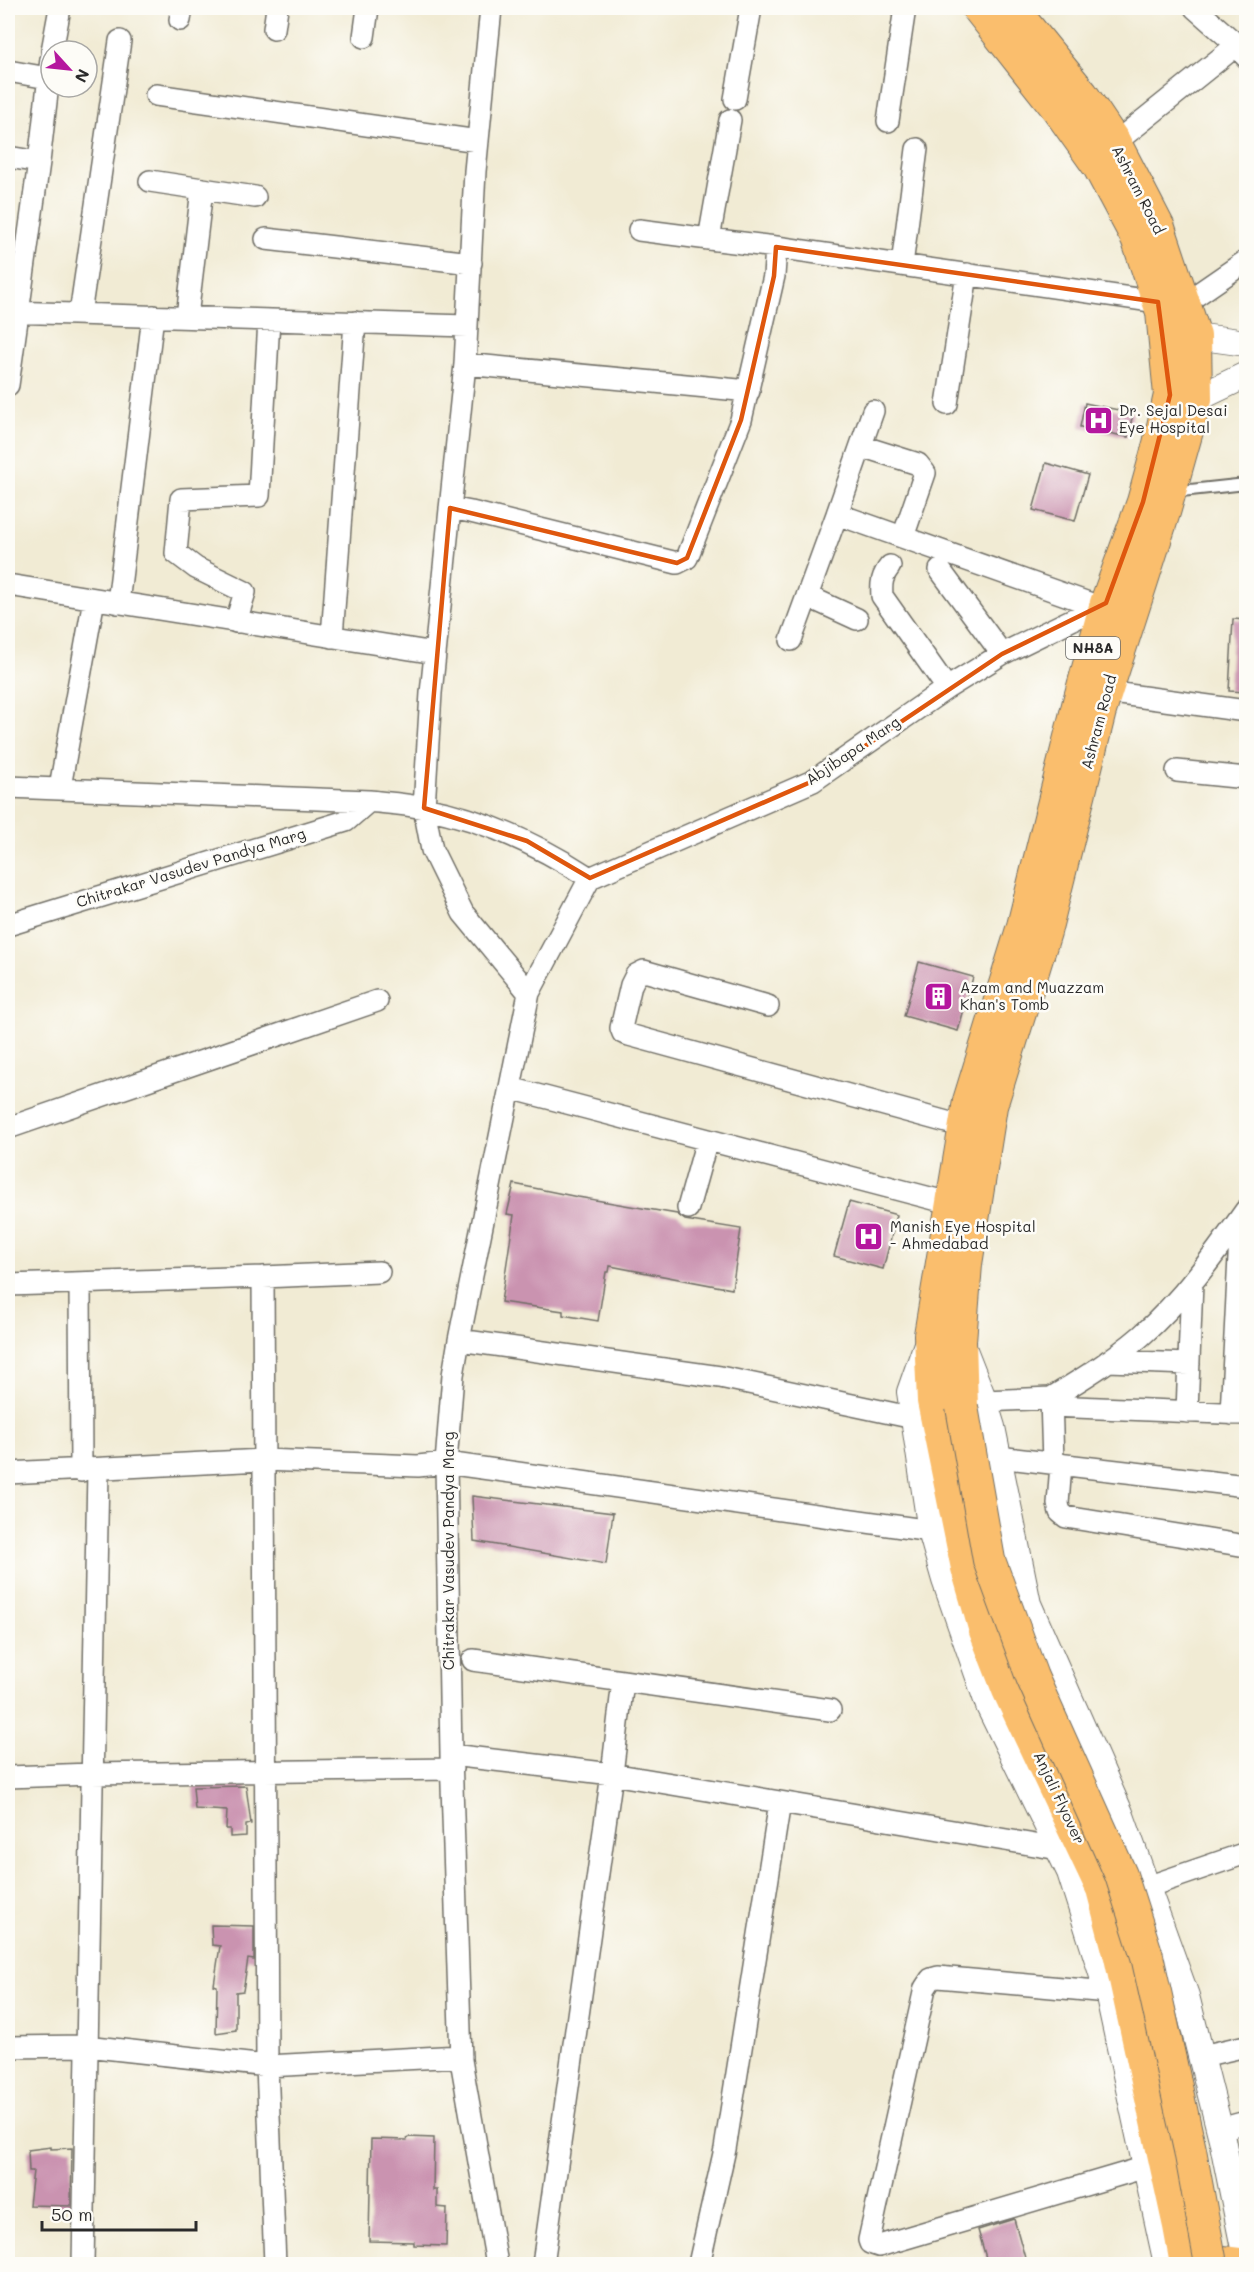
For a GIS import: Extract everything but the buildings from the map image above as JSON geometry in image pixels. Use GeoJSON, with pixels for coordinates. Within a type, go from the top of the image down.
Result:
{"type":"FeatureCollection","features":[{"type":"Feature","properties":{"kind":"main road","name":"Ashram Road"},"geometry":{"type":"LineString","coordinates":[[960,1341],[966,1264],[992,1106],[1045,932],[1106,692],[1169,492],[1183,397],[1180,337],[1159,228],[1104,151],[1057,108],[978,8]]}},
{"type":"Feature","properties":{"kind":"main road","name":"Ashram Road"},"geometry":{"type":"LineString","coordinates":[[1012,8],[1083,94],[1104,151]]}},
{"type":"Feature","properties":{"kind":"main road","name":"Ashram Road"},"geometry":{"type":"LineString","coordinates":[[930,1335],[969,1101],[1023,926],[1101,605],[1143,502],[1159,444],[1183,397]]}},
{"type":"Feature","properties":{"kind":"main road","name":"Anjali Flyover"},"geometry":{"type":"LineString","coordinates":[[930,1335],[989,1560],[1032,1677],[1121,1875],[1147,1956],[1190,2150],[1211,2265]]}},
{"type":"Feature","properties":{"kind":"main road","name":"Anjali Flyover"},"geometry":{"type":"LineString","coordinates":[[960,1341],[948,1407],[967,1568],[985,1631],[1008,1690],[1102,1889],[1120,1956],[1186,2265]]}},
{"type":"Feature","properties":{"kind":"main road"},"geometry":{"type":"LineString","coordinates":[[1197,2265],[1214,2261],[1239,2265]]}},
{"type":"Feature","properties":{"kind":"street"},"geometry":{"type":"LineString","coordinates":[[54,39],[60,8]]}},
{"type":"Feature","properties":{"kind":"street"},"geometry":{"type":"LineString","coordinates":[[274,29],[277,8]]}},
{"type":"Feature","properties":{"kind":"street"},"geometry":{"type":"LineString","coordinates":[[364,37],[368,8]]}},
{"type":"Feature","properties":{"kind":"street"},"geometry":{"type":"LineString","coordinates":[[491,8],[478,141],[465,364],[435,653],[424,808],[432,850],[463,913],[529,993]]}},
{"type":"Feature","properties":{"kind":"street"},"geometry":{"type":"LineString","coordinates":[[735,99],[751,8]]}},
{"type":"Feature","properties":{"kind":"street"},"geometry":{"type":"LineString","coordinates":[[888,121],[905,8]]}},
{"type":"Feature","properties":{"kind":"street"},"geometry":{"type":"LineString","coordinates":[[1104,151],[1242,51],[1195,8]]}},
{"type":"Feature","properties":{"kind":"street"},"geometry":{"type":"LineString","coordinates":[[80,314],[120,41]]}},
{"type":"Feature","properties":{"kind":"street"},"geometry":{"type":"LineString","coordinates":[[8,71],[39,69]]}},
{"type":"Feature","properties":{"kind":"street"},"geometry":{"type":"LineString","coordinates":[[156,95],[478,141]]}},
{"type":"Feature","properties":{"kind":"street"},"geometry":{"type":"LineString","coordinates":[[8,385],[12,312],[39,162],[46,99]]}},
{"type":"Feature","properties":{"kind":"street"},"geometry":{"type":"LineString","coordinates":[[709,239],[730,120]]}},
{"type":"Feature","properties":{"kind":"street"},"geometry":{"type":"LineString","coordinates":[[902,265],[917,149]]}},
{"type":"Feature","properties":{"kind":"street"},"geometry":{"type":"LineString","coordinates":[[8,157],[39,162]]}},
{"type":"Feature","properties":{"kind":"street"},"geometry":{"type":"LineString","coordinates":[[150,181],[255,197]]}},
{"type":"Feature","properties":{"kind":"street"},"geometry":{"type":"LineString","coordinates":[[187,317],[202,189]]}},
{"type":"Feature","properties":{"kind":"street"},"geometry":{"type":"LineString","coordinates":[[639,230],[1172,302],[1246,261]]}},
{"type":"Feature","properties":{"kind":"street"},"geometry":{"type":"LineString","coordinates":[[266,240],[471,263]]}},
{"type":"Feature","properties":{"kind":"street"},"geometry":{"type":"LineString","coordinates":[[450,508],[677,563],[687,558],[741,420],[774,276],[776,247]]}},
{"type":"Feature","properties":{"kind":"street"},"geometry":{"type":"LineString","coordinates":[[947,404],[968,274]]}},
{"type":"Feature","properties":{"kind":"street"},"geometry":{"type":"LineString","coordinates":[[12,312],[467,326]]}},
{"type":"Feature","properties":{"kind":"street"},"geometry":{"type":"LineString","coordinates":[[118,603],[153,316]]}},
{"type":"Feature","properties":{"kind":"street"},"geometry":{"type":"LineString","coordinates":[[236,622],[245,592],[196,568],[176,553],[181,499],[259,496],[269,320]]}},
{"type":"Feature","properties":{"kind":"street"},"geometry":{"type":"LineString","coordinates":[[332,637],[354,322]]}},
{"type":"Feature","properties":{"kind":"street"},"geometry":{"type":"LineString","coordinates":[[1180,337],[1246,343]]}},
{"type":"Feature","properties":{"kind":"street"},"geometry":{"type":"LineString","coordinates":[[465,364],[749,391]]}},
{"type":"Feature","properties":{"kind":"street"},"geometry":{"type":"LineString","coordinates":[[1183,397],[1246,375]]}},
{"type":"Feature","properties":{"kind":"street"},"geometry":{"type":"LineString","coordinates":[[791,640],[873,411]]}},
{"type":"Feature","properties":{"kind":"street"},"geometry":{"type":"LineString","coordinates":[[861,446],[918,464],[925,473],[903,537]]}},
{"type":"Feature","properties":{"kind":"street"},"geometry":{"type":"LineString","coordinates":[[837,514],[1101,605]]}},
{"type":"Feature","properties":{"kind":"street"},"geometry":{"type":"LineString","coordinates":[[890,566],[881,583],[882,596],[947,688]]}},
{"type":"Feature","properties":{"kind":"street"},"geometry":{"type":"LineString","coordinates":[[940,570],[1002,654]]}},
{"type":"Feature","properties":{"kind":"street"},"geometry":{"type":"LineString","coordinates":[[8,585],[435,653]]}},
{"type":"Feature","properties":{"kind":"street"},"geometry":{"type":"LineString","coordinates":[[807,597],[857,619]]}},
{"type":"Feature","properties":{"kind":"street"},"geometry":{"type":"LineString","coordinates":[[60,787],[94,599]]}},
{"type":"Feature","properties":{"kind":"street","name":"Abjibapa Marg"},"geometry":{"type":"LineString","coordinates":[[590,878],[813,781],[947,688],[1002,654],[1101,605]]}},
{"type":"Feature","properties":{"kind":"street"},"geometry":{"type":"LineString","coordinates":[[1106,692],[1246,711]]}},
{"type":"Feature","properties":{"kind":"street"},"geometry":{"type":"LineString","coordinates":[[1177,771],[1246,778]]}},
{"type":"Feature","properties":{"kind":"street"},"geometry":{"type":"LineString","coordinates":[[8,787],[60,787],[369,801],[424,808],[472,819],[527,841],[590,878]]}},
{"type":"Feature","properties":{"kind":"street","name":"Chitrakar Vasudev Pandya Marg"},"geometry":{"type":"LineString","coordinates":[[8,925],[346,821],[369,801]]}},
{"type":"Feature","properties":{"kind":"street","name":"Chitrakar Vasudev Pandya Marg"},"geometry":{"type":"LineString","coordinates":[[497,2265],[461,2056],[451,1762],[446,1463],[453,1375],[459,1340],[529,993],[590,878]]}},
{"type":"Feature","properties":{"kind":"street"},"geometry":{"type":"LineString","coordinates":[[768,1006],[644,971],[636,975],[631,984],[621,1029],[629,1035],[965,1127]]}},
{"type":"Feature","properties":{"kind":"street"},"geometry":{"type":"LineString","coordinates":[[8,1128],[377,1001]]}},
{"type":"Feature","properties":{"kind":"street"},"geometry":{"type":"LineString","coordinates":[[510,1088],[952,1204]]}},
{"type":"Feature","properties":{"kind":"street"},"geometry":{"type":"LineString","coordinates":[[688,1208],[707,1140]]}},
{"type":"Feature","properties":{"kind":"street"},"geometry":{"type":"LineString","coordinates":[[459,1340],[948,1407],[1051,1402],[1239,1414],[1244,1214]]}},
{"type":"Feature","properties":{"kind":"street"},"geometry":{"type":"LineString","coordinates":[[1051,1402],[1142,1335],[1208,1264],[1244,1214]]}},
{"type":"Feature","properties":{"kind":"street"},"geometry":{"type":"LineString","coordinates":[[8,1285],[379,1272]]}},
{"type":"Feature","properties":{"kind":"street"},"geometry":{"type":"LineString","coordinates":[[263,1277],[267,2066],[275,2265]]}},
{"type":"Feature","properties":{"kind":"street"},"geometry":{"type":"LineString","coordinates":[[80,1282],[90,1470],[91,1774],[83,2265]]}},
{"type":"Feature","properties":{"kind":"street"},"geometry":{"type":"LineString","coordinates":[[1187,1412],[1192,1282]]}},
{"type":"Feature","properties":{"kind":"street"},"geometry":{"type":"LineString","coordinates":[[1108,1361],[1189,1364]]}},
{"type":"Feature","properties":{"kind":"street"},"geometry":{"type":"LineString","coordinates":[[1051,1402],[1057,1463],[1058,1504],[1060,1512],[1066,1517],[1246,1546]]}},
{"type":"Feature","properties":{"kind":"street"},"geometry":{"type":"LineString","coordinates":[[948,1407],[998,1457],[1028,1604],[1120,1813],[1186,1996],[1220,2129],[1246,2258]]}},
{"type":"Feature","properties":{"kind":"street"},"geometry":{"type":"LineString","coordinates":[[948,1407],[932,1531],[945,1580],[989,1706],[1070,1872],[1108,1992],[1167,2265]]}},
{"type":"Feature","properties":{"kind":"street"},"geometry":{"type":"LineString","coordinates":[[998,1457],[1246,1486]]}},
{"type":"Feature","properties":{"kind":"street"},"geometry":{"type":"LineString","coordinates":[[8,1473],[264,1460],[418,1466],[446,1463],[932,1531]]}},
{"type":"Feature","properties":{"kind":"street"},"geometry":{"type":"LineString","coordinates":[[473,1660],[830,1710]]}},
{"type":"Feature","properties":{"kind":"street"},"geometry":{"type":"LineString","coordinates":[[543,2265],[623,1681]]}},
{"type":"Feature","properties":{"kind":"street"},"geometry":{"type":"LineString","coordinates":[[8,1777],[264,1772],[451,1762],[612,1774],[1059,1849]]}},
{"type":"Feature","properties":{"kind":"street"},"geometry":{"type":"LineString","coordinates":[[699,2265],[725,2149],[780,1802]]}},
{"type":"Feature","properties":{"kind":"street"},"geometry":{"type":"LineString","coordinates":[[1147,1887],[1246,1853]]}},
{"type":"Feature","properties":{"kind":"street"},"geometry":{"type":"LineString","coordinates":[[1108,1992],[998,1981],[938,1977],[931,1979],[925,1988],[869,2240],[874,2246],[879,2246],[1146,2167]]}},
{"type":"Feature","properties":{"kind":"street"},"geometry":{"type":"LineString","coordinates":[[8,2048],[86,2046],[267,2066],[461,2056]]}},
{"type":"Feature","properties":{"kind":"street"},"geometry":{"type":"LineString","coordinates":[[1202,2056],[1246,2046]]}},
{"type":"Feature","properties":{"kind":"street"},"geometry":{"type":"LineString","coordinates":[[1220,2129],[1246,2122]]}},
{"type":"Feature","properties":{"kind":"lane"},"geometry":{"type":"LineString","coordinates":[[1169,492],[1246,484]]}},
{"type":"Feature","properties":{"kind":"highlighted area"},"geometry":{"type":"Polygon","coordinates":[[[776,247],[1158,302],[1170,395],[1143,502],[1106,603],[1002,654],[813,781],[590,878],[527,841],[424,808],[450,508],[677,563],[687,558],[741,420],[774,276],[776,247]]]}},
{"type":"Feature","properties":{"kind":"place","name":"Dr. Sejal Desai Eye Hospital"},"geometry":{"type":"Point","coordinates":[1098,420]}},
{"type":"Feature","properties":{"kind":"place","name":"Azam and Muazzam Khan's Tomb"},"geometry":{"type":"Point","coordinates":[939,997]}},
{"type":"Feature","properties":{"kind":"place","name":"Manish Eye Hospital - Ahmedabad"},"geometry":{"type":"Point","coordinates":[869,1236]}}]}
